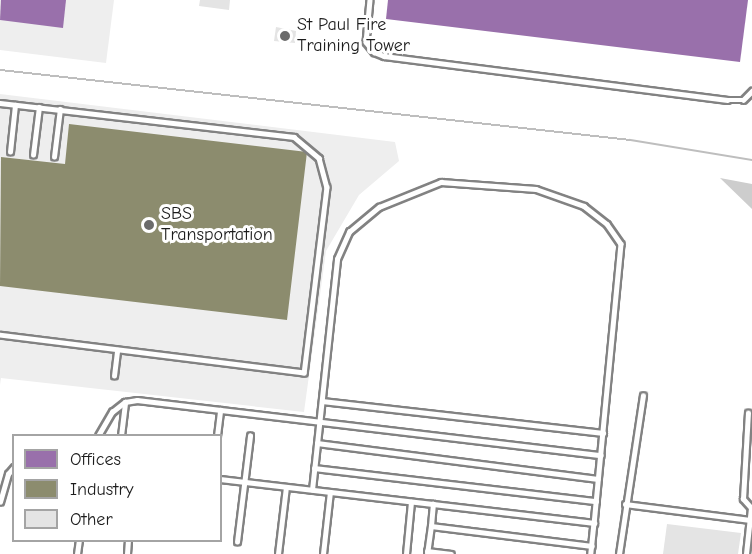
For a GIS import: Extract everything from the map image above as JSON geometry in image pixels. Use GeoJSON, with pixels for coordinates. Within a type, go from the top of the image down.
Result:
{"type":"FeatureCollection","features":[{"type":"Feature","properties":{"kind":"lane"},"geometry":{"type":"LineString","coordinates":[[370,0],[366,42],[374,52],[384,56],[727,100],[743,100],[752,91]]}},
{"type":"Feature","properties":{"kind":"lane"},"geometry":{"type":"LineString","coordinates":[[0,103],[294,137],[319,158],[325,173],[326,201],[304,373],[0,335]]}},
{"type":"Feature","properties":{"kind":"lane"},"geometry":{"type":"LineString","coordinates":[[10,152],[15,105]]}},
{"type":"Feature","properties":{"kind":"lane"},"geometry":{"type":"LineString","coordinates":[[33,155],[39,107]]}},
{"type":"Feature","properties":{"kind":"lane"},"geometry":{"type":"LineString","coordinates":[[54,157],[60,109]]}},
{"type":"Feature","properties":{"kind":"lane"},"geometry":{"type":"LineString","coordinates":[[312,490],[337,259],[343,240],[357,222],[379,207],[441,182],[536,189],[584,206],[607,224],[621,244],[591,554]]}},
{"type":"Feature","properties":{"kind":"lane"},"geometry":{"type":"LineString","coordinates":[[114,376],[117,350]]}},
{"type":"Feature","properties":{"kind":"lane"},"geometry":{"type":"LineString","coordinates":[[619,554],[643,396]]}},
{"type":"Feature","properties":{"kind":"lane"},"geometry":{"type":"LineString","coordinates":[[322,400],[603,433]]}},
{"type":"Feature","properties":{"kind":"lane"},"geometry":{"type":"LineString","coordinates":[[99,434],[112,412],[125,402],[319,421],[601,455]]}},
{"type":"Feature","properties":{"kind":"lane"},"geometry":{"type":"LineString","coordinates":[[121,434],[125,402]]}},
{"type":"Feature","properties":{"kind":"lane"},"geometry":{"type":"LineString","coordinates":[[218,434],[220,410]]}},
{"type":"Feature","properties":{"kind":"lane"},"geometry":{"type":"LineString","coordinates":[[746,554],[751,504],[743,499],[748,413]]}},
{"type":"Feature","properties":{"kind":"lane"},"geometry":{"type":"LineString","coordinates":[[237,542],[250,436]]}},
{"type":"Feature","properties":{"kind":"lane"},"geometry":{"type":"LineString","coordinates":[[317,443],[598,479]]}},
{"type":"Feature","properties":{"kind":"lane"},"geometry":{"type":"LineString","coordinates":[[314,468],[596,501]]}},
{"type":"Feature","properties":{"kind":"lane"},"geometry":{"type":"LineString","coordinates":[[0,502],[8,474],[12,469]]}},
{"type":"Feature","properties":{"kind":"lane"},"geometry":{"type":"LineString","coordinates":[[222,479],[594,523]]}},
{"type":"Feature","properties":{"kind":"lane"},"geometry":{"type":"LineString","coordinates":[[278,554],[286,487]]}},
{"type":"Feature","properties":{"kind":"lane"},"geometry":{"type":"LineString","coordinates":[[323,554],[330,492]]}},
{"type":"Feature","properties":{"kind":"lane"},"geometry":{"type":"LineString","coordinates":[[406,554],[411,502]]}},
{"type":"Feature","properties":{"kind":"lane"},"geometry":{"type":"LineString","coordinates":[[433,504],[427,553],[452,554]]}},
{"type":"Feature","properties":{"kind":"lane"},"geometry":{"type":"LineString","coordinates":[[625,504],[750,520]]}},
{"type":"Feature","properties":{"kind":"lane"},"geometry":{"type":"LineString","coordinates":[[431,526],[592,546]]}},
{"type":"Feature","properties":{"kind":"shaded area"},"geometry":{"type":"Polygon","coordinates":[[[0,0],[114,0],[106,63],[0,50],[0,0]]]}},
{"type":"Feature","properties":{"kind":"shaded area"},"geometry":{"type":"Polygon","coordinates":[[[0,94],[395,142],[399,161],[359,195],[326,251],[304,412],[1,378],[0,385],[0,94]]]}},
{"type":"Feature","properties":{"kind":"shaded area"},"geometry":{"type":"Polygon","coordinates":[[[720,178],[752,184],[752,209],[720,178]]]}},
{"type":"Feature","properties":{"kind":"building: Offices"},"geometry":{"type":"Polygon","coordinates":[[[1,0],[66,0],[63,28],[0,20],[1,0]]]}},
{"type":"Feature","properties":{"kind":"building: Offices"},"geometry":{"type":"Polygon","coordinates":[[[388,0],[748,0],[740,62],[386,19],[388,0]]]}},
{"type":"Feature","properties":{"kind":"building: Industry","name":"SBS Transportation"},"geometry":{"type":"Polygon","coordinates":[[[69,124],[307,152],[287,320],[0,286],[1,157],[65,164],[69,124]]]}},
{"type":"Feature","properties":{"kind":"building: Other"},"geometry":{"type":"Polygon","coordinates":[[[200,0],[230,0],[229,10],[199,6],[200,0]]]}},
{"type":"Feature","properties":{"kind":"building: Other","name":"St Paul Fire Training Tower"},"geometry":{"type":"Polygon","coordinates":[[[276,27],[296,31],[295,43],[274,41],[276,27]]]}},
{"type":"Feature","properties":{"kind":"building: Other"},"geometry":{"type":"Polygon","coordinates":[[[667,524],[741,533],[738,554],[663,554],[667,524]]]}},
{"type":"Feature","properties":{"kind":"railway"},"geometry":{"type":"LineString","coordinates":[[0,70],[630,140],[752,160]]}},
{"type":"Feature","properties":{"kind":"place","name":"St Paul Fire Training Tower"},"geometry":{"type":"Point","coordinates":[285,36]}},
{"type":"Feature","properties":{"kind":"place","name":"SBS Transportation"},"geometry":{"type":"Point","coordinates":[149,225]}}]}
